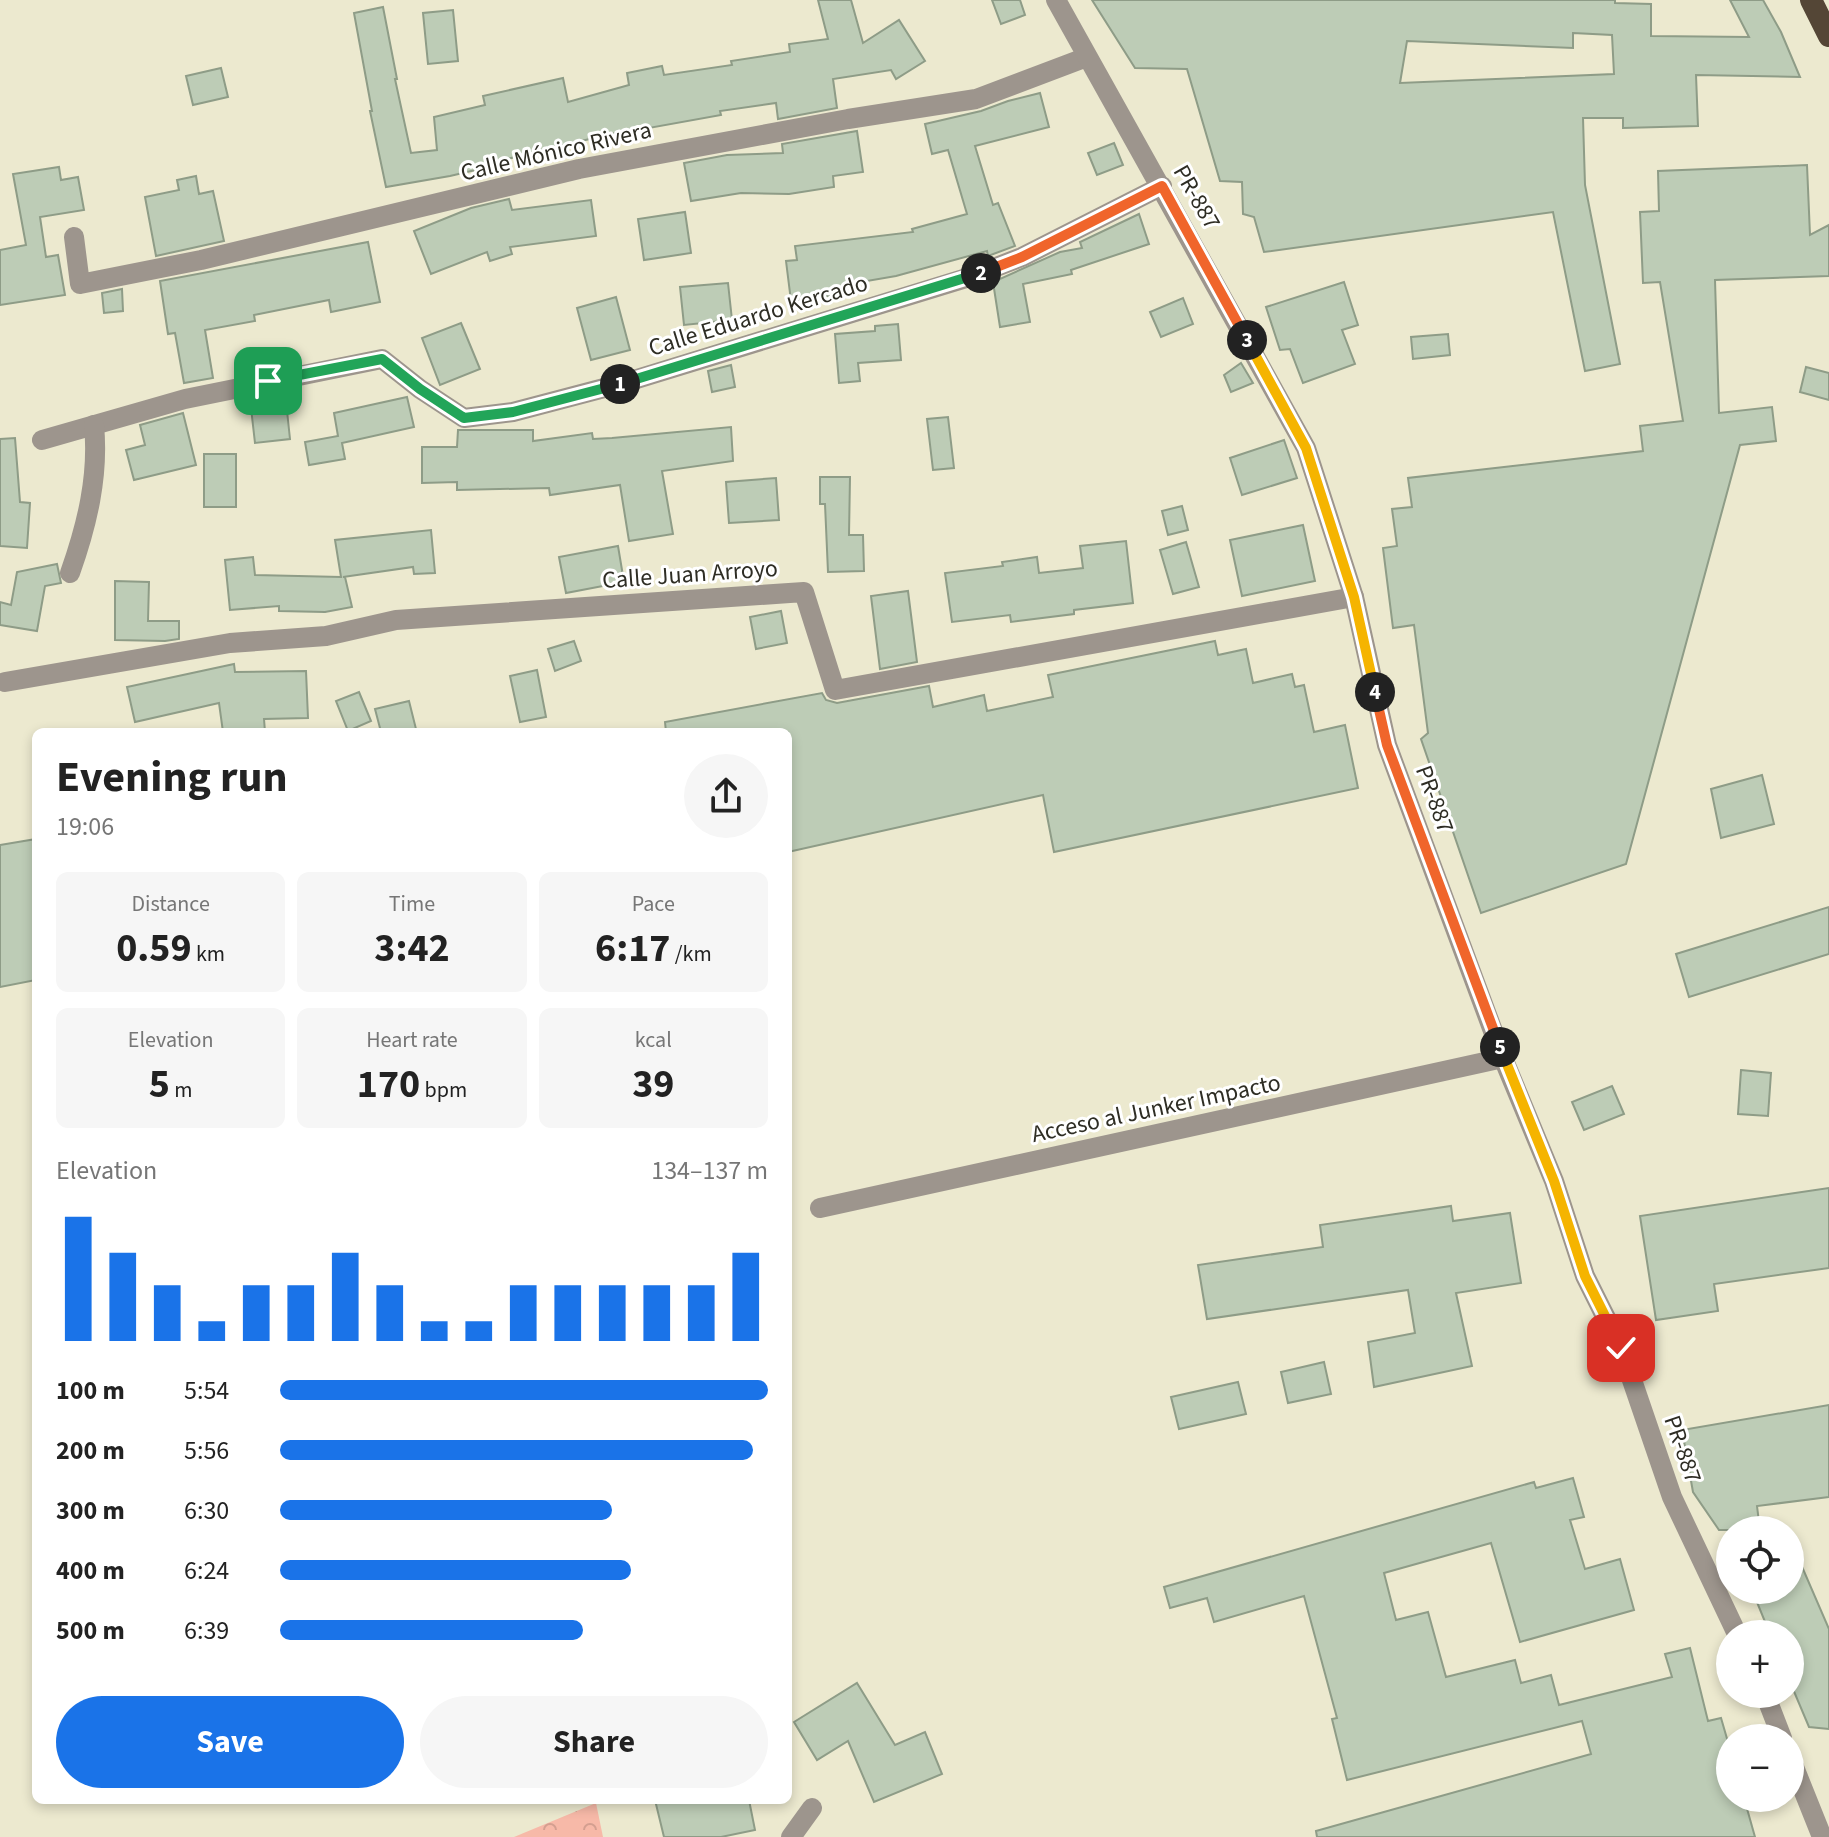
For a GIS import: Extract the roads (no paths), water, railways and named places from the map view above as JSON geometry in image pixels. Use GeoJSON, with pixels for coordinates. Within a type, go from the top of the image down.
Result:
{"type":"FeatureCollection","features":[{"type":"Feature","properties":{"kind":"highway"},"geometry":{"type":"LineString","coordinates":[[1811,0],[1829,36]]}},
{"type":"Feature","properties":{"kind":"street","name":"PR-887"},"geometry":{"type":"LineString","coordinates":[[1056,0],[1306,448],[1354,597],[1387,745],[1503,1058],[1554,1181],[1585,1276],[1621,1348],[1672,1497],[1730,1620]]}},
{"type":"Feature","properties":{"kind":"street","name":"Calle Mónico Rivera"},"geometry":{"type":"LineString","coordinates":[[74,237],[80,284],[216,256],[485,194],[579,169],[848,119],[976,99],[1087,57]]}},
{"type":"Feature","properties":{"kind":"street","name":"Calle Eduardo Kercado"},"geometry":{"type":"LineString","coordinates":[[42,440],[185,399],[382,359],[464,418],[513,412],[627,382],[973,276],[1022,257],[1162,186]]}},
{"type":"Feature","properties":{"kind":"street"},"geometry":{"type":"LineString","coordinates":[[70,573],[85,532],[92,492],[97,453],[94,425]]}},
{"type":"Feature","properties":{"kind":"street","name":"Calle Juan Arroyo"},"geometry":{"type":"LineString","coordinates":[[5,682],[230,643],[326,636],[396,620],[804,592],[835,690],[1354,597]]}},
{"type":"Feature","properties":{"kind":"street","name":"Acceso al Junker Impacto"},"geometry":{"type":"LineString","coordinates":[[820,1208],[1503,1058]]}},
{"type":"Feature","properties":{"kind":"street"},"geometry":{"type":"LineString","coordinates":[[1804,1792],[1822,1837]]}},
{"type":"Feature","properties":{"kind":"street"},"geometry":{"type":"LineString","coordinates":[[791,1837],[812,1808]]}}]}
